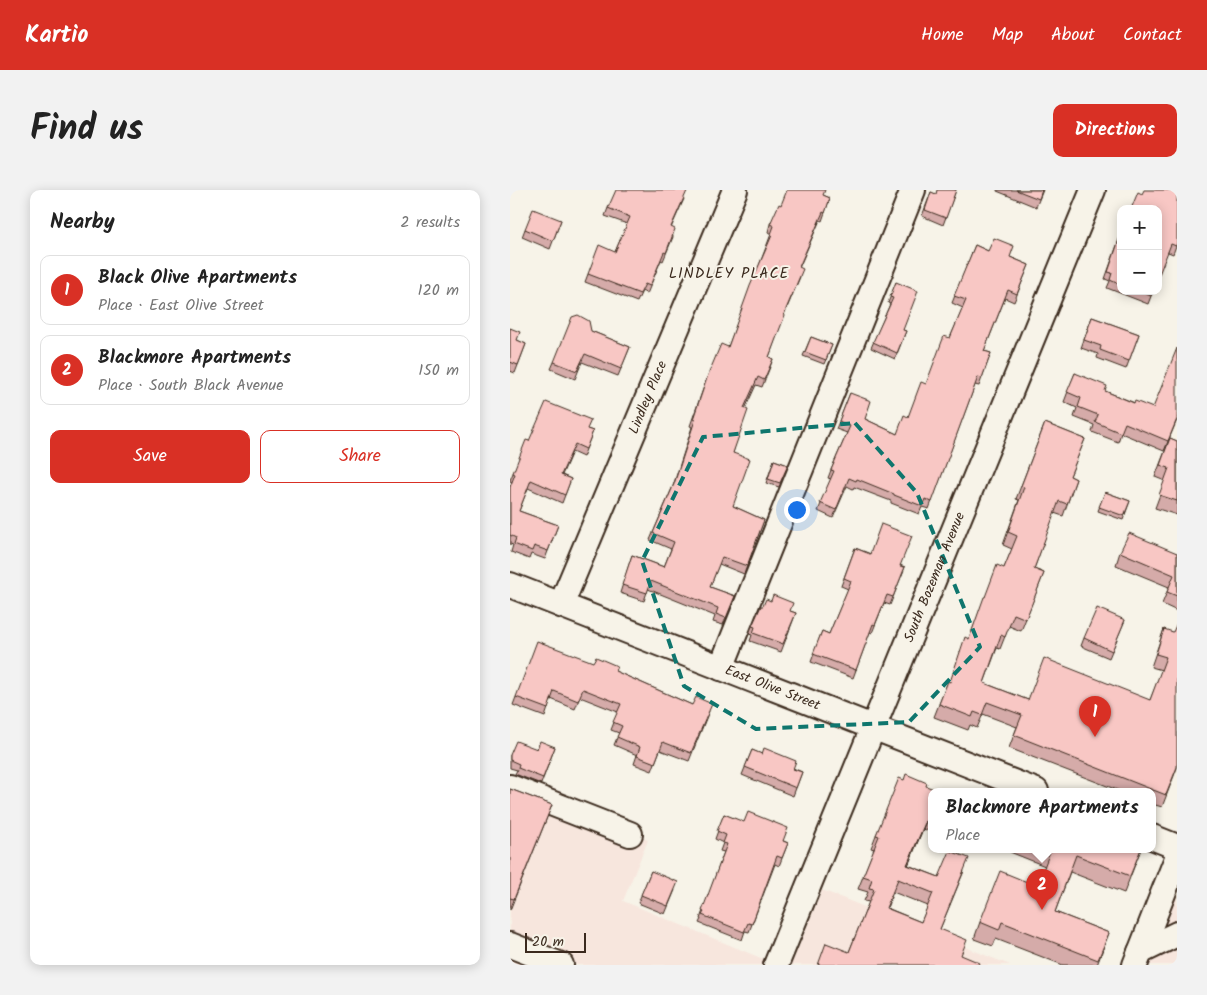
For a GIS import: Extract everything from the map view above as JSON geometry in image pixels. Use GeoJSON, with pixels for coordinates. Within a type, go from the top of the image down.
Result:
{"type":"FeatureCollection","features":[{"type":"Feature","properties":{"kind":"street","name":"Lindley Place"},"geometry":{"type":"LineString","coordinates":[[561,605],[735,190]]}},
{"type":"Feature","properties":{"kind":"street"},"geometry":{"type":"LineString","coordinates":[[721,668],[913,190]]}},
{"type":"Feature","properties":{"kind":"street","name":"South Bozeman Avenue"},"geometry":{"type":"LineString","coordinates":[[776,965],[1093,190]]}},
{"type":"Feature","properties":{"kind":"street","name":"East Olive Street"},"geometry":{"type":"LineString","coordinates":[[510,585],[1028,788]]}},
{"type":"Feature","properties":{"kind":"street"},"geometry":{"type":"LineString","coordinates":[[510,787],[630,834]]}},
{"type":"Feature","properties":{"kind":"street"},"geometry":{"type":"LineString","coordinates":[[1156,839],[1177,847]]}},
{"type":"Feature","properties":{"kind":"street"},"geometry":{"type":"LineString","coordinates":[[1138,958],[1177,858]]}},
{"type":"Feature","properties":{"kind":"street"},"geometry":{"type":"LineString","coordinates":[[1138,958],[1177,934]]}},
{"type":"Feature","properties":{"kind":"street"},"geometry":{"type":"LineString","coordinates":[[510,945],[561,965]]}},
{"type":"Feature","properties":{"kind":"highlighted area"},"geometry":{"type":"Polygon","coordinates":[[[855,423],[917,493],[980,647],[909,722],[756,729],[684,686],[642,561],[703,437],[855,423]]]}},
{"type":"Feature","properties":{"kind":"shaded area"},"geometry":{"type":"Polygon","coordinates":[[[510,785],[648,840],[623,901],[778,965],[510,965],[510,785]]]}},
{"type":"Feature","properties":{"kind":"shaded area"},"geometry":{"type":"Polygon","coordinates":[[[1177,877],[1177,965],[1124,965],[1177,877]]]}},
{"type":"Feature","properties":{"kind":"shaded area"},"geometry":{"type":"Polygon","coordinates":[[[822,890],[1010,965],[791,965],[822,890]]]}},
{"type":"Feature","properties":{"kind":"building"},"geometry":{"type":"Polygon","coordinates":[[[616,190],[687,191],[671,227],[675,229],[666,253],[664,252],[650,286],[645,284],[640,294],[588,274],[599,245],[615,252],[630,217],[608,208],[616,190]]]}},
{"type":"Feature","properties":{"kind":"building"},"geometry":{"type":"Polygon","coordinates":[[[787,190],[825,190],[823,195],[830,198],[825,213],[823,212],[799,267],[803,269],[784,314],[769,357],[773,359],[764,380],[758,377],[744,408],[748,410],[733,453],[750,459],[733,506],[764,520],[747,566],[722,557],[710,587],[735,596],[726,618],[716,614],[718,608],[651,581],[647,593],[622,585],[632,555],[664,567],[674,542],[653,533],[674,484],[708,375],[721,344],[728,347],[750,286],[772,235],[774,226],[770,224],[787,190]]]}},
{"type":"Feature","properties":{"kind":"building"},"geometry":{"type":"Polygon","coordinates":[[[937,190],[956,190],[946,218],[925,210],[931,192],[936,194],[937,190]]]}},
{"type":"Feature","properties":{"kind":"building"},"geometry":{"type":"Polygon","coordinates":[[[1016,190],[1042,190],[1039,199],[1016,190]]]}},
{"type":"Feature","properties":{"kind":"building"},"geometry":{"type":"Polygon","coordinates":[[[1144,190],[1177,190],[1177,243],[1176,246],[1171,244],[1162,267],[1162,205],[1133,205],[1138,192],[1142,194],[1144,190]]]}},
{"type":"Feature","properties":{"kind":"building"},"geometry":{"type":"Polygon","coordinates":[[[533,209],[561,220],[553,241],[525,229],[533,209]]]}},
{"type":"Feature","properties":{"kind":"building"},"geometry":{"type":"Polygon","coordinates":[[[994,238],[1014,246],[1010,257],[1029,265],[1017,294],[1008,290],[984,351],[991,353],[982,378],[978,377],[932,502],[925,499],[922,506],[857,479],[856,481],[849,478],[836,510],[820,503],[834,471],[831,470],[850,426],[839,421],[850,393],[871,401],[865,419],[897,434],[904,415],[908,417],[921,382],[926,384],[944,336],[950,338],[966,300],[954,296],[975,245],[988,251],[994,238]]]}},
{"type":"Feature","properties":{"kind":"building"},"geometry":{"type":"Polygon","coordinates":[[[1117,246],[1117,283],[1110,280],[1112,273],[1108,272],[1117,246]]]}},
{"type":"Feature","properties":{"kind":"building"},"geometry":{"type":"Polygon","coordinates":[[[896,282],[918,291],[903,330],[906,331],[897,353],[873,342],[893,298],[890,297],[896,282]]]}},
{"type":"Feature","properties":{"kind":"building"},"geometry":{"type":"Polygon","coordinates":[[[578,315],[589,321],[591,331],[630,347],[621,369],[585,354],[577,371],[554,362],[572,317],[578,315]]]}},
{"type":"Feature","properties":{"kind":"building"},"geometry":{"type":"Polygon","coordinates":[[[1092,317],[1139,334],[1129,361],[1100,350],[1101,346],[1084,340],[1092,317]]]}},
{"type":"Feature","properties":{"kind":"building"},"geometry":{"type":"Polygon","coordinates":[[[510,328],[520,332],[517,340],[526,344],[518,365],[510,362],[510,328]]]}},
{"type":"Feature","properties":{"kind":"building"},"geometry":{"type":"Polygon","coordinates":[[[811,337],[832,345],[826,360],[805,352],[811,337]]]}},
{"type":"Feature","properties":{"kind":"building"},"geometry":{"type":"Polygon","coordinates":[[[1177,348],[1177,419],[1168,441],[1125,423],[1121,433],[1095,422],[1098,415],[1078,407],[1081,398],[1067,392],[1075,373],[1107,386],[1105,391],[1134,403],[1135,401],[1153,408],[1177,348]]]}},
{"type":"Feature","properties":{"kind":"building"},"geometry":{"type":"Polygon","coordinates":[[[546,402],[591,420],[587,429],[593,431],[586,449],[575,444],[561,475],[571,479],[565,495],[531,480],[519,511],[558,525],[548,551],[534,546],[532,551],[514,544],[516,538],[510,535],[510,487],[515,474],[513,473],[526,440],[529,441],[546,402]]]}},
{"type":"Feature","properties":{"kind":"building"},"geometry":{"type":"Polygon","coordinates":[[[1045,423],[1085,439],[1070,476],[1076,479],[1067,504],[1059,501],[1034,569],[1044,573],[1026,619],[1014,614],[1005,637],[1001,635],[984,683],[1028,700],[1044,658],[1150,700],[1166,657],[1156,654],[1164,629],[1173,632],[1177,623],[1177,767],[1166,795],[1156,791],[1156,788],[1148,788],[1014,735],[1022,715],[987,702],[982,715],[974,712],[972,717],[939,704],[948,681],[950,682],[965,637],[969,639],[997,565],[1004,568],[1017,536],[1008,532],[1024,487],[1021,486],[1045,423]]]}},
{"type":"Feature","properties":{"kind":"building"},"geometry":{"type":"Polygon","coordinates":[[[1170,438],[1177,441],[1177,501],[1159,495],[1169,468],[1160,465],[1170,438]]]}},
{"type":"Feature","properties":{"kind":"building"},"geometry":{"type":"Polygon","coordinates":[[[774,460],[788,465],[780,483],[768,479],[774,460]]]}},
{"type":"Feature","properties":{"kind":"building"},"geometry":{"type":"Polygon","coordinates":[[[1105,492],[1130,501],[1124,516],[1099,507],[1105,492]]]}},
{"type":"Feature","properties":{"kind":"building"},"geometry":{"type":"Polygon","coordinates":[[[881,524],[912,536],[900,566],[905,567],[893,597],[887,595],[875,625],[873,624],[856,670],[813,654],[822,631],[829,634],[851,581],[844,578],[855,548],[870,554],[881,524]]]}},
{"type":"Feature","properties":{"kind":"building"},"geometry":{"type":"Polygon","coordinates":[[[1129,533],[1177,553],[1177,596],[1167,592],[1174,575],[1120,552],[1129,533]]]}},
{"type":"Feature","properties":{"kind":"building"},"geometry":{"type":"Polygon","coordinates":[[[773,595],[793,603],[790,611],[796,613],[783,644],[753,633],[755,627],[752,626],[761,606],[763,606],[766,599],[771,601],[773,595]]]}},
{"type":"Feature","properties":{"kind":"building"},"geometry":{"type":"Polygon","coordinates":[[[1097,608],[1125,620],[1112,651],[1084,638],[1097,608]]]}},
{"type":"Feature","properties":{"kind":"building"},"geometry":{"type":"Polygon","coordinates":[[[537,641],[593,662],[596,657],[617,666],[615,671],[692,705],[696,697],[712,704],[691,753],[663,742],[655,763],[637,756],[640,747],[617,737],[622,726],[613,722],[621,704],[583,689],[578,701],[554,691],[548,709],[516,697],[537,641]]]}},
{"type":"Feature","properties":{"kind":"building"},"geometry":{"type":"Polygon","coordinates":[[[516,741],[537,749],[540,741],[555,747],[543,778],[518,768],[519,764],[510,760],[510,755],[516,741]]]}},
{"type":"Feature","properties":{"kind":"building"},"geometry":{"type":"Polygon","coordinates":[[[764,748],[796,761],[793,769],[802,772],[796,788],[745,767],[752,750],[762,754],[764,748]]]}},
{"type":"Feature","properties":{"kind":"building"},"geometry":{"type":"Polygon","coordinates":[[[906,774],[927,783],[926,786],[931,788],[928,788],[928,816],[907,865],[939,877],[949,853],[955,853],[969,858],[940,929],[967,940],[961,955],[980,963],[979,965],[818,965],[826,943],[849,952],[874,889],[869,888],[872,879],[863,876],[879,836],[876,835],[899,778],[904,780],[906,774]],[[898,879],[886,908],[921,922],[933,893],[898,879]]]}},
{"type":"Feature","properties":{"kind":"building"},"geometry":{"type":"Polygon","coordinates":[[[510,789],[552,805],[514,899],[510,898],[510,789]]]}},
{"type":"Feature","properties":{"kind":"building"},"geometry":{"type":"Polygon","coordinates":[[[748,812],[788,828],[783,841],[788,843],[782,858],[777,856],[752,924],[748,923],[744,932],[702,915],[704,912],[702,911],[727,844],[723,843],[726,835],[717,831],[724,814],[744,822],[748,812]]]}},
{"type":"Feature","properties":{"kind":"building"},"geometry":{"type":"Polygon","coordinates":[[[1049,853],[1139,853],[1130,876],[1076,855],[1055,912],[1109,933],[1098,960],[1002,922],[999,930],[980,922],[1000,871],[1037,886],[1049,853]]]}},
{"type":"Feature","properties":{"kind":"building"},"geometry":{"type":"Polygon","coordinates":[[[651,871],[678,882],[668,906],[641,895],[651,871]]]}},
{"type":"Feature","properties":{"kind":"place","name":"Black Olive Apartments"},"geometry":{"type":"Point","coordinates":[1095,737]}},
{"type":"Feature","properties":{"kind":"place","name":"Blackmore Apartments"},"geometry":{"type":"Point","coordinates":[1042,910]}},
{"type":"Feature","properties":{"kind":"district","name":"LINDLEY PLACE"},"geometry":{"type":"Point","coordinates":[729,274]}}]}
